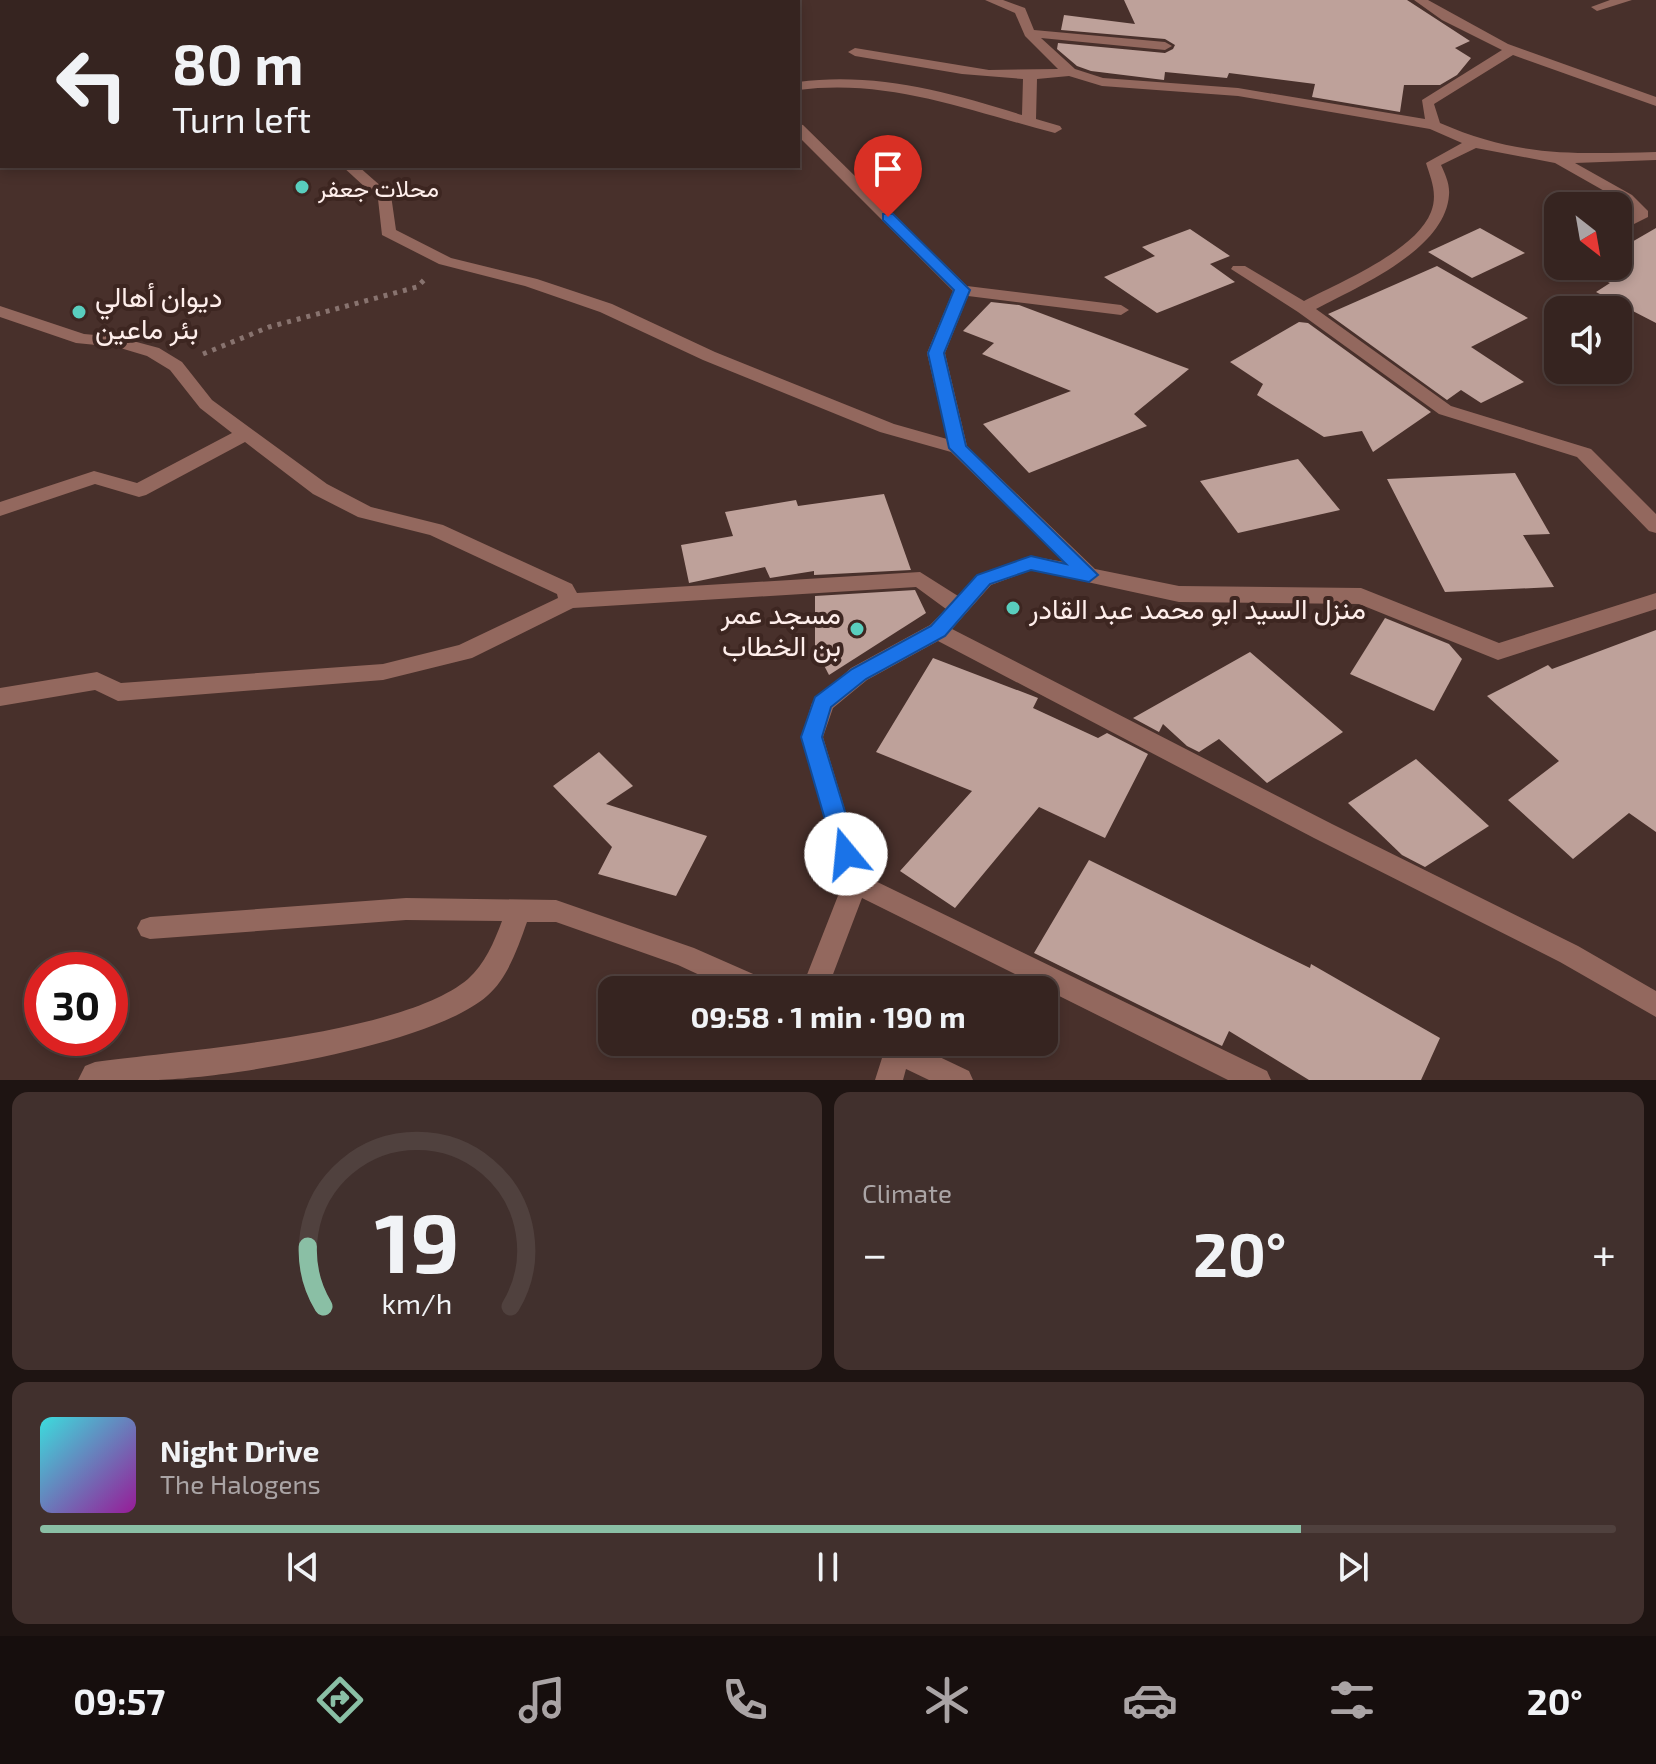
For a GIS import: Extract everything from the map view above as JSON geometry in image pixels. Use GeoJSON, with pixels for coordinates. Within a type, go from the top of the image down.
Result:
{"type":"FeatureCollection","features":[{"type":"Feature","properties":{"kind":"street"},"geometry":{"type":"LineString","coordinates":[[699,0],[720,0]]}},
{"type":"Feature","properties":{"kind":"street"},"geometry":{"type":"LineString","coordinates":[[991,0],[1021,11],[1030,33],[1070,72]]}},
{"type":"Feature","properties":{"kind":"street"},"geometry":{"type":"LineString","coordinates":[[1420,0],[1444,18],[1513,49],[1656,103]]}},
{"type":"Feature","properties":{"kind":"street"},"geometry":{"type":"LineString","coordinates":[[1597,7],[1626,0]]}},
{"type":"Feature","properties":{"kind":"street"},"geometry":{"type":"LineString","coordinates":[[1030,33],[1165,46]]}},
{"type":"Feature","properties":{"kind":"street"},"geometry":{"type":"LineString","coordinates":[[1434,125],[1427,103],[1513,49]]}},
{"type":"Feature","properties":{"kind":"street"},"geometry":{"type":"LineString","coordinates":[[855,52],[928,62],[973,75],[1030,78],[1070,72],[1102,82],[1238,92],[1434,125],[1474,143],[1557,159],[1656,156]]}},
{"type":"Feature","properties":{"kind":"street"},"geometry":{"type":"LineString","coordinates":[[800,86],[833,78],[915,91],[1055,129]]}},
{"type":"Feature","properties":{"kind":"street"},"geometry":{"type":"LineString","coordinates":[[1029,122],[1030,78]]}},
{"type":"Feature","properties":{"kind":"street"},"geometry":{"type":"LineString","coordinates":[[1634,111],[1656,103]]}},
{"type":"Feature","properties":{"kind":"street"},"geometry":{"type":"LineString","coordinates":[[800,130],[962,290],[1121,310]]}},
{"type":"Feature","properties":{"kind":"street"},"geometry":{"type":"LineString","coordinates":[[1304,308],[1396,257],[1434,227],[1443,194],[1433,163],[1474,143]]}},
{"type":"Feature","properties":{"kind":"street"},"geometry":{"type":"LineString","coordinates":[[1557,159],[1616,192]]}},
{"type":"Feature","properties":{"kind":"street"},"geometry":{"type":"LineString","coordinates":[[351,168],[386,198],[388,232],[445,261],[531,282],[606,308],[709,356],[887,428],[958,448],[1089,575]]}},
{"type":"Feature","properties":{"kind":"street"},"geometry":{"type":"LineString","coordinates":[[1632,203],[1643,214],[1632,220]]}},
{"type":"Feature","properties":{"kind":"street"},"geometry":{"type":"LineString","coordinates":[[1239,269],[1304,308],[1445,410],[1584,453],[1656,526]]}},
{"type":"Feature","properties":{"kind":"street"},"geometry":{"type":"LineString","coordinates":[[958,448],[936,353],[962,290]]}},
{"type":"Feature","properties":{"kind":"street"},"geometry":{"type":"LineString","coordinates":[[0,311],[82,339],[118,342],[153,352],[176,366],[206,404],[331,495],[365,512],[436,530],[565,589],[570,601]]}},
{"type":"Feature","properties":{"kind":"street"},"geometry":{"type":"LineString","coordinates":[[0,509],[94,477],[139,490],[245,434]]}},
{"type":"Feature","properties":{"kind":"street"},"geometry":{"type":"LineString","coordinates":[[819,976],[855,883],[812,737],[823,703],[859,674],[938,631],[957,606],[984,580],[1031,563],[1179,594],[1361,596],[1498,652],[1656,601]]}},
{"type":"Feature","properties":{"kind":"street"},"geometry":{"type":"LineString","coordinates":[[0,697],[97,681],[118,692],[383,672],[464,652],[570,601],[920,579],[957,606]]}},
{"type":"Feature","properties":{"kind":"street"},"geometry":{"type":"LineString","coordinates":[[938,631],[1323,831],[1569,954],[1656,1005]]}},
{"type":"Feature","properties":{"kind":"street"},"geometry":{"type":"LineString","coordinates":[[855,883],[1257,1080]]}},
{"type":"Feature","properties":{"kind":"street"},"geometry":{"type":"LineString","coordinates":[[150,928],[406,909],[556,911],[685,956],[729,976]]}},
{"type":"Feature","properties":{"kind":"street"},"geometry":{"type":"LineString","coordinates":[[92,1080],[95,1075],[316,1043],[409,1021],[473,992],[505,951],[519,910]]}},
{"type":"Feature","properties":{"kind":"street"},"geometry":{"type":"LineString","coordinates":[[888,1056],[889,1080]]}},
{"type":"Feature","properties":{"kind":"street"},"geometry":{"type":"LineString","coordinates":[[907,1056],[959,1080]]}},
{"type":"Feature","properties":{"kind":"path"},"geometry":{"type":"LineString","coordinates":[[176,366],[269,327],[417,287],[445,261]]}},
{"type":"Feature","properties":{"kind":"building"},"geometry":{"type":"Polygon","coordinates":[[[1124,0],[1407,0],[1470,41],[1455,48],[1471,58],[1457,75],[1440,85],[1404,85],[1400,112],[1312,97],[1315,84],[1229,73],[1227,78],[1165,72],[1164,80],[1091,71],[1077,66],[1057,49],[1058,43],[1165,53],[1173,49],[1175,45],[1165,39],[1061,30],[1064,15],[1135,24],[1124,0]]]}},
{"type":"Feature","properties":{"kind":"building"},"geometry":{"type":"Polygon","coordinates":[[[1480,228],[1525,253],[1472,278],[1428,252],[1480,228]]]}},
{"type":"Feature","properties":{"kind":"building"},"geometry":{"type":"Polygon","coordinates":[[[1656,228],[1656,323],[1632,311],[1632,296],[1604,296],[1596,292],[1610,283],[1603,280],[1632,280],[1632,242],[1656,228]]]}},
{"type":"Feature","properties":{"kind":"building"},"geometry":{"type":"Polygon","coordinates":[[[1190,229],[1230,256],[1210,264],[1235,282],[1157,313],[1104,277],[1155,256],[1142,247],[1190,229]]]}},
{"type":"Feature","properties":{"kind":"building"},"geometry":{"type":"Polygon","coordinates":[[[1437,266],[1528,318],[1471,347],[1524,382],[1481,403],[1461,390],[1447,400],[1328,314],[1437,266]]]}},
{"type":"Feature","properties":{"kind":"building"},"geometry":{"type":"Polygon","coordinates":[[[991,302],[1019,305],[1189,369],[1134,414],[1147,426],[1029,473],[983,424],[1071,391],[982,354],[994,343],[963,331],[991,302]]]}},
{"type":"Feature","properties":{"kind":"building"},"geometry":{"type":"Polygon","coordinates":[[[1299,322],[1308,323],[1431,412],[1373,452],[1362,431],[1324,437],[1257,395],[1263,384],[1230,362],[1299,322]]]}},
{"type":"Feature","properties":{"kind":"building"},"geometry":{"type":"Polygon","coordinates":[[[1298,459],[1340,510],[1238,533],[1200,481],[1298,459]]]}},
{"type":"Feature","properties":{"kind":"building"},"geometry":{"type":"Polygon","coordinates":[[[1515,473],[1550,534],[1523,535],[1554,587],[1445,592],[1387,479],[1515,473]]]}},
{"type":"Feature","properties":{"kind":"building"},"geometry":{"type":"Polygon","coordinates":[[[884,494],[911,570],[814,575],[814,571],[770,578],[765,567],[689,583],[681,545],[733,536],[725,512],[796,500],[798,506],[884,494]]]}},
{"type":"Feature","properties":{"kind":"building","name":"مسجد عمر بن الخطاب"},"geometry":{"type":"Polygon","coordinates":[[[915,590],[926,613],[829,675],[815,648],[815,596],[915,590]]]}},
{"type":"Feature","properties":{"kind":"building"},"geometry":{"type":"Polygon","coordinates":[[[1385,618],[1449,644],[1462,659],[1434,711],[1350,674],[1385,618]]]}},
{"type":"Feature","properties":{"kind":"building"},"geometry":{"type":"Polygon","coordinates":[[[1656,630],[1656,832],[1629,813],[1573,859],[1508,800],[1559,761],[1487,696],[1548,665],[1552,669],[1656,630]]]}},
{"type":"Feature","properties":{"kind":"building"},"geometry":{"type":"Polygon","coordinates":[[[1250,652],[1343,732],[1267,783],[1219,739],[1199,752],[1187,746],[1163,724],[1159,732],[1133,718],[1250,652]]]}},
{"type":"Feature","properties":{"kind":"building"},"geometry":{"type":"Polygon","coordinates":[[[933,658],[1038,698],[1033,708],[1098,738],[1107,733],[1148,754],[1105,838],[1039,807],[955,908],[900,871],[972,791],[876,752],[933,658]]]}},
{"type":"Feature","properties":{"kind":"building"},"geometry":{"type":"Polygon","coordinates":[[[599,752],[633,786],[606,804],[707,836],[676,896],[598,874],[612,847],[553,786],[599,752]]]}},
{"type":"Feature","properties":{"kind":"building"},"geometry":{"type":"Polygon","coordinates":[[[1416,759],[1489,826],[1425,867],[1402,855],[1348,803],[1416,759]]]}},
{"type":"Feature","properties":{"kind":"building"},"geometry":{"type":"Polygon","coordinates":[[[1089,860],[1310,968],[1311,964],[1440,1038],[1421,1080],[1309,1080],[1229,1031],[1222,1046],[1034,953],[1089,860]]]}},
{"type":"Feature","properties":{"kind":"place","name":"محلات جعفر"},"geometry":{"type":"Point","coordinates":[302,187]}},
{"type":"Feature","properties":{"kind":"place","name":"ديوان أهالي بئر ماعين"},"geometry":{"type":"Point","coordinates":[79,312]}},
{"type":"Feature","properties":{"kind":"place","name":"منزل السيد ابو محمد عبد القادر"},"geometry":{"type":"Point","coordinates":[1013,608]}},
{"type":"Feature","properties":{"kind":"place","name":"مسجد عمر بن الخطاب"},"geometry":{"type":"Point","coordinates":[857,629]}},
{"type":"Feature","properties":{"kind":"route"},"geometry":{"type":"LineString","coordinates":[[846,854],[812,737],[823,703],[859,674],[938,631],[957,606],[984,580],[1031,563],[1089,575],[958,448],[936,353],[962,290],[888,217]]}}]}
